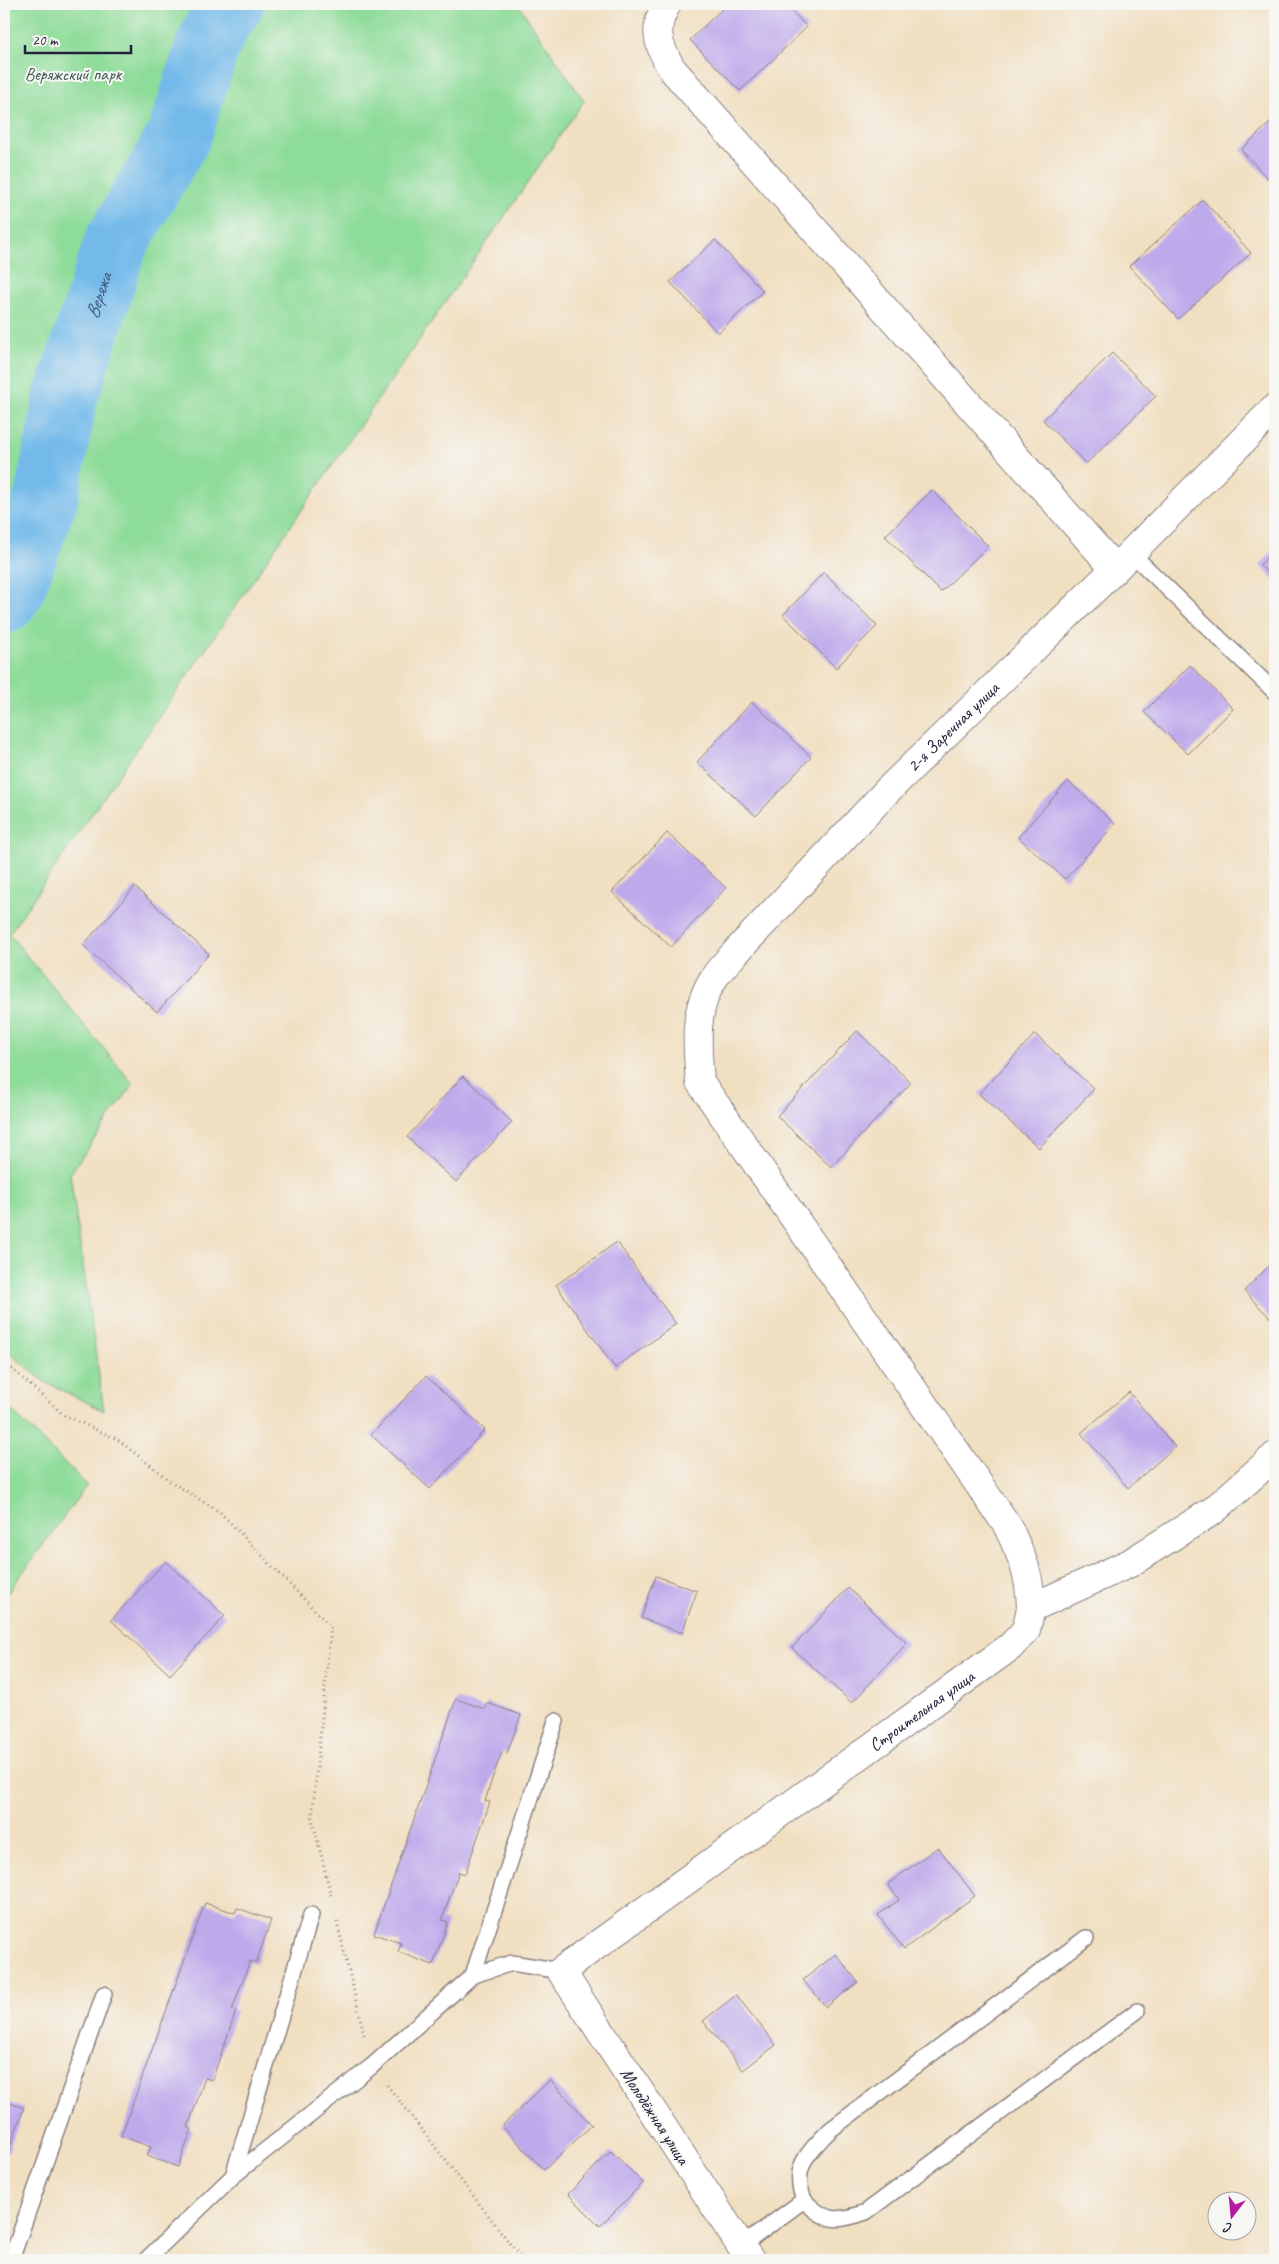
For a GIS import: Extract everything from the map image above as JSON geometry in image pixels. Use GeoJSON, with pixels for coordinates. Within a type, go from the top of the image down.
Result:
{"type":"FeatureCollection","features":[{"type":"Feature","properties":{"kind":"street"},"geometry":{"type":"LineString","coordinates":[[667,4],[658,26],[660,50],[672,69],[1123,561]]}},
{"type":"Feature","properties":{"kind":"street","name":"2-я Заречная улица"},"geometry":{"type":"LineString","coordinates":[[700,1082],[697,1043],[701,1004],[714,978],[887,791],[1123,561],[1275,408]]}},
{"type":"Feature","properties":{"kind":"street","name":"Строительная улица"},"geometry":{"type":"LineString","coordinates":[[560,1971],[1010,1647],[1026,1630],[1031,1608],[1031,1587],[1027,1566],[1007,1525],[700,1082]]}},
{"type":"Feature","properties":{"kind":"street"},"geometry":{"type":"LineString","coordinates":[[1031,1608],[1139,1558],[1214,1510],[1275,1456]]}},
{"type":"Feature","properties":{"kind":"street","name":"Молодёжная улица"},"geometry":{"type":"LineString","coordinates":[[560,1971],[738,2256]]}},
{"type":"Feature","properties":{"kind":"lane"},"geometry":{"type":"LineString","coordinates":[[1123,561],[1275,692]]}},
{"type":"Feature","properties":{"kind":"lane"},"geometry":{"type":"LineString","coordinates":[[473,1975],[556,1721]]}},
{"type":"Feature","properties":{"kind":"lane"},"geometry":{"type":"LineString","coordinates":[[233,2176],[311,1915]]}},
{"type":"Feature","properties":{"kind":"lane"},"geometry":{"type":"LineString","coordinates":[[1086,1938],[830,2130],[814,2147],[799,2171],[798,2186],[804,2200],[820,2215],[831,2219],[847,2219],[866,2212],[1137,2011]]}},
{"type":"Feature","properties":{"kind":"lane"},"geometry":{"type":"LineString","coordinates":[[146,2260],[233,2176],[372,2066],[473,1975],[512,1963],[560,1971]]}},
{"type":"Feature","properties":{"kind":"lane"},"geometry":{"type":"LineString","coordinates":[[11,2260],[104,1994]]}},
{"type":"Feature","properties":{"kind":"lane"},"geometry":{"type":"LineString","coordinates":[[738,2256],[804,2200]]}},
{"type":"Feature","properties":{"kind":"path"},"geometry":{"type":"LineString","coordinates":[[5,1363],[64,1415],[117,1439],[170,1481],[220,1512],[331,1627],[312,1818],[333,1904]]}},
{"type":"Feature","properties":{"kind":"path"},"geometry":{"type":"LineString","coordinates":[[335,1913],[372,2066],[523,2260]]}},
{"type":"Feature","properties":{"kind":"green space","name":"Веряжский парк"},"geometry":{"type":"Polygon","coordinates":[[[4,4],[518,4],[584,101],[9,934],[133,1084],[70,1174],[104,1411],[45,1382],[4,1349],[4,4]]]}},
{"type":"Feature","properties":{"kind":"green space"},"geometry":{"type":"Polygon","coordinates":[[[4,1403],[87,1485],[4,1598],[4,1403]]]}},
{"type":"Feature","properties":{"kind":"building"},"geometry":{"type":"Polygon","coordinates":[[[727,4],[785,4],[807,27],[740,91],[690,40],[727,4]]]}},
{"type":"Feature","properties":{"kind":"building"},"geometry":{"type":"Polygon","coordinates":[[[1275,118],[1275,186],[1241,150],[1275,118]]]}},
{"type":"Feature","properties":{"kind":"building"},"geometry":{"type":"Polygon","coordinates":[[[1203,200],[1251,253],[1178,319],[1129,266],[1203,200]]]}},
{"type":"Feature","properties":{"kind":"building"},"geometry":{"type":"Polygon","coordinates":[[[715,240],[763,291],[718,333],[670,282],[715,240]]]}},
{"type":"Feature","properties":{"kind":"building"},"geometry":{"type":"Polygon","coordinates":[[[1112,353],[1156,396],[1086,464],[1043,420],[1112,353]]]}},
{"type":"Feature","properties":{"kind":"building"},"geometry":{"type":"Polygon","coordinates":[[[932,490],[988,546],[941,592],[885,536],[932,490]]]}},
{"type":"Feature","properties":{"kind":"building"},"geometry":{"type":"Polygon","coordinates":[[[1275,549],[1275,580],[1260,565],[1275,549]]]}},
{"type":"Feature","properties":{"kind":"building"},"geometry":{"type":"Polygon","coordinates":[[[824,572],[877,626],[836,668],[783,615],[824,572]]]}},
{"type":"Feature","properties":{"kind":"building"},"geometry":{"type":"Polygon","coordinates":[[[1190,665],[1233,709],[1188,754],[1144,712],[1190,665]]]}},
{"type":"Feature","properties":{"kind":"building"},"geometry":{"type":"Polygon","coordinates":[[[752,702],[811,757],[756,816],[697,762],[752,702]]]}},
{"type":"Feature","properties":{"kind":"building"},"geometry":{"type":"Polygon","coordinates":[[[1068,781],[1115,824],[1065,879],[1018,837],[1068,781]]]}},
{"type":"Feature","properties":{"kind":"building"},"geometry":{"type":"Polygon","coordinates":[[[667,833],[726,888],[671,947],[612,892],[667,833]]]}},
{"type":"Feature","properties":{"kind":"building"},"geometry":{"type":"Polygon","coordinates":[[[135,887],[209,954],[157,1012],[83,945],[135,887]]]}},
{"type":"Feature","properties":{"kind":"building"},"geometry":{"type":"Polygon","coordinates":[[[857,1031],[911,1083],[831,1167],[777,1116],[857,1031]]]}},
{"type":"Feature","properties":{"kind":"building"},"geometry":{"type":"Polygon","coordinates":[[[1035,1034],[1094,1089],[1039,1148],[979,1094],[1035,1034]]]}},
{"type":"Feature","properties":{"kind":"building"},"geometry":{"type":"Polygon","coordinates":[[[463,1076],[512,1122],[456,1182],[407,1137],[463,1076]]]}},
{"type":"Feature","properties":{"kind":"building"},"geometry":{"type":"Polygon","coordinates":[[[617,1242],[676,1324],[615,1368],[556,1285],[617,1242]]]}},
{"type":"Feature","properties":{"kind":"building"},"geometry":{"type":"Polygon","coordinates":[[[1275,1260],[1275,1323],[1244,1291],[1275,1260]]]}},
{"type":"Feature","properties":{"kind":"building"},"geometry":{"type":"Polygon","coordinates":[[[426,1376],[485,1430],[430,1489],[371,1435],[426,1376]]]}},
{"type":"Feature","properties":{"kind":"building"},"geometry":{"type":"Polygon","coordinates":[[[1129,1392],[1175,1447],[1128,1488],[1081,1433],[1129,1392]]]}},
{"type":"Feature","properties":{"kind":"building"},"geometry":{"type":"Polygon","coordinates":[[[166,1561],[225,1616],[170,1675],[111,1620],[166,1561]]]}},
{"type":"Feature","properties":{"kind":"building"},"geometry":{"type":"Polygon","coordinates":[[[656,1576],[697,1591],[682,1633],[641,1618],[656,1576]]]}},
{"type":"Feature","properties":{"kind":"building"},"geometry":{"type":"Polygon","coordinates":[[[848,1588],[907,1643],[852,1703],[792,1648],[848,1588]]]}},
{"type":"Feature","properties":{"kind":"building"},"geometry":{"type":"Polygon","coordinates":[[[1275,1608],[1275,1618],[1270,1612],[1275,1608]]]}},
{"type":"Feature","properties":{"kind":"building"},"geometry":{"type":"Polygon","coordinates":[[[456,1699],[485,1709],[487,1703],[521,1715],[507,1753],[502,1752],[493,1776],[485,1801],[490,1802],[465,1874],[459,1872],[450,1896],[442,1920],[448,1922],[433,1965],[398,1952],[401,1943],[374,1934],[456,1699]]]}},
{"type":"Feature","properties":{"kind":"building"},"geometry":{"type":"Polygon","coordinates":[[[938,1847],[975,1896],[904,1949],[878,1915],[899,1900],[888,1884],[938,1847]]]}},
{"type":"Feature","properties":{"kind":"building"},"geometry":{"type":"Polygon","coordinates":[[[205,1903],[235,1913],[237,1908],[271,1920],[256,1963],[250,1961],[232,2010],[236,2011],[212,2080],[205,2078],[188,2127],[192,2129],[178,2167],[147,2156],[151,2147],[121,2136],[205,1903]]]}},
{"type":"Feature","properties":{"kind":"building"},"geometry":{"type":"Polygon","coordinates":[[[836,1954],[858,1982],[826,2007],[803,1980],[836,1954]]]}},
{"type":"Feature","properties":{"kind":"building"},"geometry":{"type":"Polygon","coordinates":[[[736,1995],[776,2045],[743,2070],[703,2021],[736,1995]]]}},
{"type":"Feature","properties":{"kind":"building"},"geometry":{"type":"Polygon","coordinates":[[[550,2080],[592,2125],[544,2170],[502,2126],[550,2080]]]}},
{"type":"Feature","properties":{"kind":"building"},"geometry":{"type":"Polygon","coordinates":[[[4,2101],[24,2108],[8,2152],[4,2150],[4,2101]]]}},
{"type":"Feature","properties":{"kind":"building"},"geometry":{"type":"Polygon","coordinates":[[[611,2151],[643,2183],[600,2226],[568,2194],[611,2151]]]}},
{"type":"Feature","properties":{"kind":"waterway","name":"Веряжа"},"geometry":{"type":"LineString","coordinates":[[4,602],[12,591],[46,498],[66,396],[116,243],[179,136],[207,48],[221,17],[232,4]]}}]}
